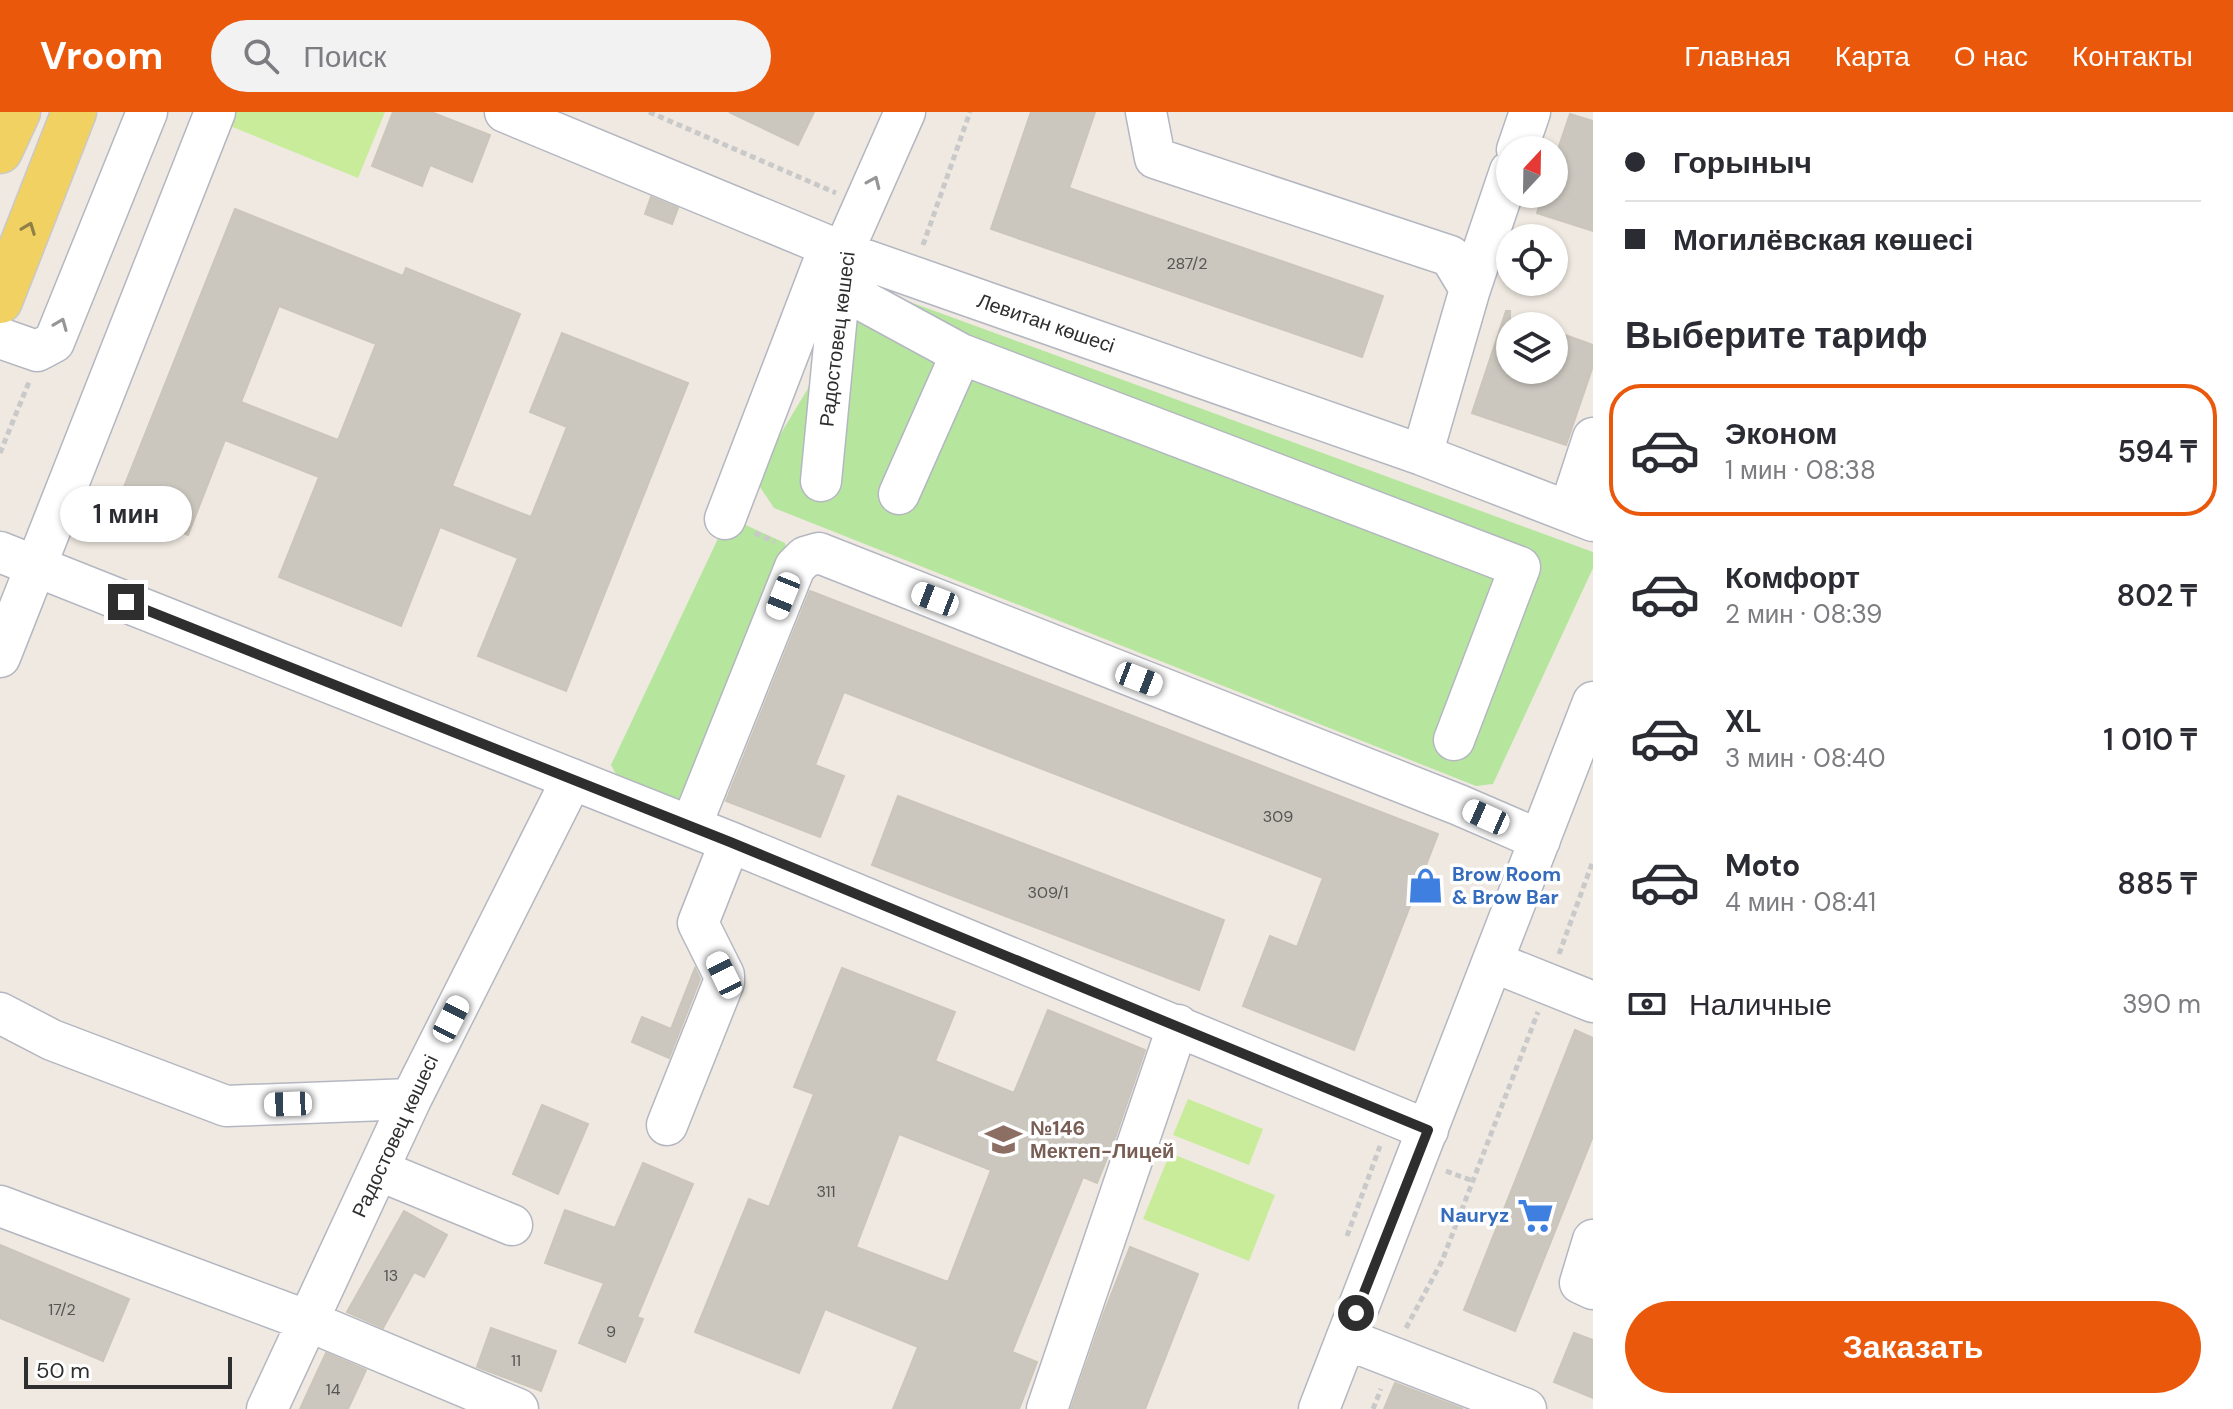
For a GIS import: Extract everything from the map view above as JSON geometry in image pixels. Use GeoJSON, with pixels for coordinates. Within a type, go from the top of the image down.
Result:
{"type":"FeatureCollection","features":[{"type":"Feature","properties":{"kind":"main road"},"geometry":{"type":"LineString","coordinates":[[0,151],[18,112]]}},
{"type":"Feature","properties":{"kind":"main road"},"geometry":{"type":"LineString","coordinates":[[0,301],[74,112]]}},
{"type":"Feature","properties":{"kind":"street"},"geometry":{"type":"LineString","coordinates":[[0,338],[37,351],[54,342],[147,112]]}},
{"type":"Feature","properties":{"kind":"street"},"geometry":{"type":"LineString","coordinates":[[0,657],[215,112]]}},
{"type":"Feature","properties":{"kind":"street","name":"Левитан көшесі"},"geometry":{"type":"LineString","coordinates":[[505,112],[842,254],[1422,455],[1581,516]]}},
{"type":"Feature","properties":{"kind":"street","name":"Радостовец көшесі"},"geometry":{"type":"LineString","coordinates":[[725,519],[905,112]]}},
{"type":"Feature","properties":{"kind":"street"},"geometry":{"type":"LineString","coordinates":[[1146,112],[1155,158],[1450,256],[1470,289]]}},
{"type":"Feature","properties":{"kind":"street"},"geometry":{"type":"LineString","coordinates":[[1522,136],[1530,112]]}},
{"type":"Feature","properties":{"kind":"street"},"geometry":{"type":"LineString","coordinates":[[1422,455],[1470,289],[1497,208]]}},
{"type":"Feature","properties":{"kind":"street"},"geometry":{"type":"LineString","coordinates":[[842,254],[858,298],[961,354],[1520,567],[1454,740]]}},
{"type":"Feature","properties":{"kind":"street","name":"Радостовец көшесі"},"geometry":{"type":"LineString","coordinates":[[821,481],[842,254]]}},
{"type":"Feature","properties":{"kind":"street"},"geometry":{"type":"LineString","coordinates":[[899,494],[961,354]]}},
{"type":"Feature","properties":{"kind":"street"},"geometry":{"type":"LineString","coordinates":[[1581,516],[1593,438]]}},
{"type":"Feature","properties":{"kind":"street"},"geometry":{"type":"LineString","coordinates":[[0,552],[481,741],[1428,1130]]}},
{"type":"Feature","properties":{"kind":"street"},"geometry":{"type":"LineString","coordinates":[[691,826],[795,567],[805,557],[819,553],[1459,805],[1540,840]]}},
{"type":"Feature","properties":{"kind":"street"},"geometry":{"type":"LineString","coordinates":[[1319,1409],[1593,702]]}},
{"type":"Feature","properties":{"kind":"street","name":"Радостовец көшесі"},"geometry":{"type":"LineString","coordinates":[[267,1409],[411,1099],[572,779]]}},
{"type":"Feature","properties":{"kind":"street"},"geometry":{"type":"LineString","coordinates":[[667,1125],[724,982],[724,975],[698,923],[730,842]]}},
{"type":"Feature","properties":{"kind":"street"},"geometry":{"type":"LineString","coordinates":[[1493,962],[1593,1002]]}},
{"type":"Feature","properties":{"kind":"street"},"geometry":{"type":"LineString","coordinates":[[0,1013],[52,1040],[226,1106],[411,1099]]}},
{"type":"Feature","properties":{"kind":"street"},"geometry":{"type":"LineString","coordinates":[[1047,1409],[1178,1025]]}},
{"type":"Feature","properties":{"kind":"street"},"geometry":{"type":"LineString","coordinates":[[378,1170],[512,1225]]}},
{"type":"Feature","properties":{"kind":"street"},"geometry":{"type":"LineString","coordinates":[[0,1206],[308,1321],[518,1409]]}},
{"type":"Feature","properties":{"kind":"street"},"geometry":{"type":"LineString","coordinates":[[1593,1240],[1580,1283],[1593,1289]]}},
{"type":"Feature","properties":{"kind":"street"},"geometry":{"type":"LineString","coordinates":[[1346,1339],[1526,1409]]}},
{"type":"Feature","properties":{"kind":"path"},"geometry":{"type":"LineString","coordinates":[[649,112],[864,203]]}},
{"type":"Feature","properties":{"kind":"path"},"geometry":{"type":"LineString","coordinates":[[911,276],[970,112]]}},
{"type":"Feature","properties":{"kind":"path"},"geometry":{"type":"LineString","coordinates":[[725,519],[805,557]]}},
{"type":"Feature","properties":{"kind":"path"},"geometry":{"type":"LineString","coordinates":[[1402,1335],[1442,1261],[1593,861]]}},
{"type":"Feature","properties":{"kind":"path"},"geometry":{"type":"LineString","coordinates":[[1445,1171],[1473,1181]]}},
{"type":"Feature","properties":{"kind":"green space"},"geometry":{"type":"Polygon","coordinates":[[[222,112],[385,112],[358,178],[218,121],[222,112]]]}},
{"type":"Feature","properties":{"kind":"green space"},"geometry":{"type":"Polygon","coordinates":[[[869,287],[1593,552],[1593,568],[1493,784],[1476,786],[774,508],[754,478],[869,287]]]}},
{"type":"Feature","properties":{"kind":"green space"},"geometry":{"type":"Polygon","coordinates":[[[737,521],[785,543],[787,552],[686,794],[674,801],[620,781],[611,765],[723,528],[737,521]]]}},
{"type":"Feature","properties":{"kind":"green space"},"geometry":{"type":"Polygon","coordinates":[[[1188,1099],[1263,1129],[1249,1165],[1173,1135],[1188,1099]]]}},
{"type":"Feature","properties":{"kind":"green space"},"geometry":{"type":"Polygon","coordinates":[[[1170,1153],[1275,1195],[1249,1261],[1143,1219],[1170,1153]]]}},
{"type":"Feature","properties":{"kind":"building"},"geometry":{"type":"Polygon","coordinates":[[[393,112],[431,112],[490,135],[472,182],[430,165],[422,186],[372,166],[393,112]]]}},
{"type":"Feature","properties":{"kind":"building"},"geometry":{"type":"Polygon","coordinates":[[[729,112],[814,112],[798,145],[729,112]]]}},
{"type":"Feature","properties":{"kind":"building"},"geometry":{"type":"Polygon","coordinates":[[[1031,112],[1095,112],[1069,188],[1383,296],[1362,357],[991,229],[1031,112]]]}},
{"type":"Feature","properties":{"kind":"building"},"geometry":{"type":"Polygon","coordinates":[[[1570,114],[1593,121],[1593,231],[1537,213],[1539,208],[1568,208],[1568,136],[1563,136],[1570,114]]]}},
{"type":"Feature","properties":{"kind":"building"},"geometry":{"type":"Polygon","coordinates":[[[651,197],[678,208],[672,224],[645,214],[651,197]]]}},
{"type":"Feature","properties":{"kind":"building"},"geometry":{"type":"Polygon","coordinates":[[[235,209],[403,276],[406,268],[520,314],[452,486],[531,517],[567,427],[530,412],[562,333],[688,383],[566,691],[478,656],[518,558],[440,527],[401,626],[279,577],[319,477],[225,440],[188,535],[116,507],[235,209]],[[279,306],[241,402],[338,440],[376,344],[279,306]]]}},
{"type":"Feature","properties":{"kind":"building"},"geometry":{"type":"Polygon","coordinates":[[[1568,336],[1593,345],[1593,366],[1566,445],[1472,413],[1496,341],[1496,384],[1568,384],[1568,336]]]}},
{"type":"Feature","properties":{"kind":"building"},"geometry":{"type":"Polygon","coordinates":[[[810,591],[1438,834],[1354,1050],[1243,1006],[1270,936],[1297,947],[1323,878],[844,692],[815,765],[844,776],[820,837],[726,801],[810,591]]]}},
{"type":"Feature","properties":{"kind":"building"},"geometry":{"type":"Polygon","coordinates":[[[898,796],[1224,920],[1199,990],[872,865],[898,796]]]}},
{"type":"Feature","properties":{"kind":"building"},"geometry":{"type":"Polygon","coordinates":[[[695,968],[700,979],[669,1058],[632,1042],[642,1017],[671,1029],[695,968]]]}},
{"type":"Feature","properties":{"kind":"building"},"geometry":{"type":"Polygon","coordinates":[[[842,968],[955,1012],[935,1061],[1014,1093],[1048,1010],[1145,1050],[1097,1183],[1083,1177],[1012,1352],[1037,1362],[1019,1409],[893,1409],[918,1347],[825,1309],[799,1373],[695,1332],[749,1199],[769,1207],[814,1094],[794,1087],[842,968]],[[899,1134],[856,1247],[948,1282],[991,1170],[899,1134]]]}},
{"type":"Feature","properties":{"kind":"building"},"geometry":{"type":"Polygon","coordinates":[[[1575,1030],[1593,1038],[1593,1136],[1515,1331],[1464,1310],[1575,1030]]]}},
{"type":"Feature","properties":{"kind":"building"},"geometry":{"type":"Polygon","coordinates":[[[542,1105],[588,1124],[558,1194],[513,1174],[542,1105]]]}},
{"type":"Feature","properties":{"kind":"building"},"geometry":{"type":"Polygon","coordinates":[[[643,1163],[693,1184],[637,1317],[643,1319],[625,1362],[579,1343],[604,1283],[545,1263],[565,1210],[615,1228],[643,1163]]]}},
{"type":"Feature","properties":{"kind":"building"},"geometry":{"type":"Polygon","coordinates":[[[404,1211],[447,1235],[424,1277],[414,1272],[383,1328],[347,1312],[404,1211]]]}},
{"type":"Feature","properties":{"kind":"building"},"geometry":{"type":"Polygon","coordinates":[[[0,1245],[129,1299],[103,1361],[0,1318],[0,1245]]]}},
{"type":"Feature","properties":{"kind":"building"},"geometry":{"type":"Polygon","coordinates":[[[1130,1247],[1198,1274],[1145,1409],[1071,1409],[1104,1313],[1130,1247]]]}},
{"type":"Feature","properties":{"kind":"building"},"geometry":{"type":"Polygon","coordinates":[[[491,1328],[556,1351],[541,1391],[477,1367],[491,1328]]]}},
{"type":"Feature","properties":{"kind":"building"},"geometry":{"type":"Polygon","coordinates":[[[1574,1333],[1593,1340],[1593,1398],[1554,1382],[1574,1333]]]}},
{"type":"Feature","properties":{"kind":"building"},"geometry":{"type":"Polygon","coordinates":[[[326,1353],[366,1370],[348,1409],[300,1409],[326,1353]]]}},
{"type":"Feature","properties":{"kind":"building"},"geometry":{"type":"Polygon","coordinates":[[[1395,1383],[1463,1409],[1384,1409],[1395,1383]]]}},
{"type":"Feature","properties":{"kind":"place","name":"Brow Room & Brow Bar"},"geometry":{"type":"Point","coordinates":[1426,885]}},
{"type":"Feature","properties":{"kind":"place","name":"№146 Мектеп-Лицей"},"geometry":{"type":"Point","coordinates":[1004,1139]}},
{"type":"Feature","properties":{"kind":"place","name":"Nauryz"},"geometry":{"type":"Point","coordinates":[1535,1215]}},
{"type":"Feature","properties":{"kind":"route"},"geometry":{"type":"LineString","coordinates":[[126,602],[481,741],[1428,1130],[1356,1313]]}}]}
